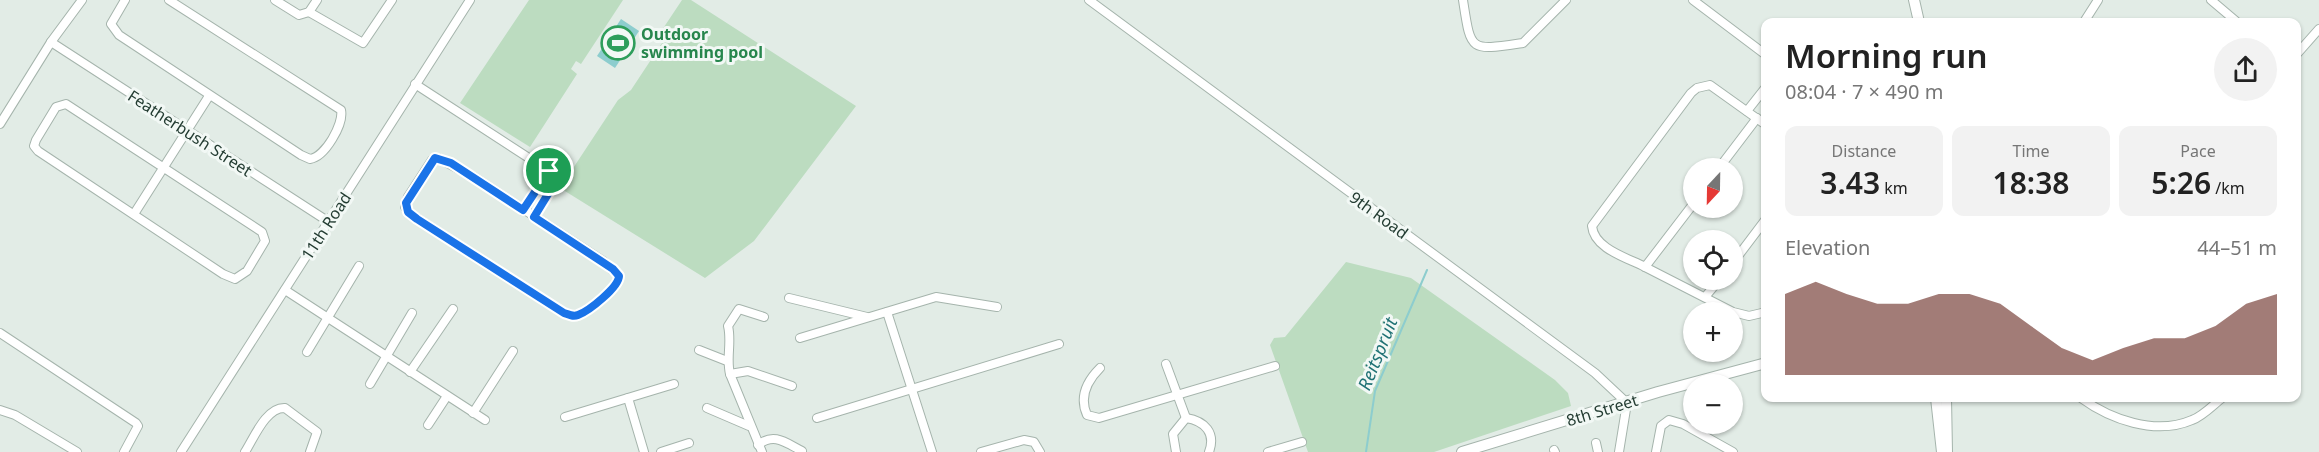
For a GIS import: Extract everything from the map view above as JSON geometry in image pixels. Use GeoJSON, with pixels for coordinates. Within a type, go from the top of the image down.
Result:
{"type":"FeatureCollection","features":[{"type":"Feature","properties":{"kind":"street"},"geometry":{"type":"LineString","coordinates":[[0,124],[51,42],[82,0]]}},
{"type":"Feature","properties":{"kind":"street"},"geometry":{"type":"LineString","coordinates":[[125,0],[111,24],[114,31],[209,96],[310,159],[321,154],[342,117],[341,110],[169,0]]}},
{"type":"Feature","properties":{"kind":"street"},"geometry":{"type":"LineString","coordinates":[[275,0],[299,15],[309,12],[317,0]]}},
{"type":"Feature","properties":{"kind":"street"},"geometry":{"type":"LineString","coordinates":[[309,12],[363,43],[392,0]]}},
{"type":"Feature","properties":{"kind":"street","name":"11th Road"},"geometry":{"type":"LineString","coordinates":[[181,452],[470,0]]}},
{"type":"Feature","properties":{"kind":"street","name":"9th Road"},"geometry":{"type":"LineString","coordinates":[[1089,0],[1595,373],[1627,402]]}},
{"type":"Feature","properties":{"kind":"street"},"geometry":{"type":"LineString","coordinates":[[1463,0],[1468,37],[1472,43],[1480,46],[1523,43],[1566,0]]}},
{"type":"Feature","properties":{"kind":"street"},"geometry":{"type":"LineString","coordinates":[[1693,0],[1761,51]]}},
{"type":"Feature","properties":{"kind":"street"},"geometry":{"type":"LineString","coordinates":[[1913,18],[1914,0]]}},
{"type":"Feature","properties":{"kind":"street"},"geometry":{"type":"LineString","coordinates":[[1914,0],[1918,18]]}},
{"type":"Feature","properties":{"kind":"street"},"geometry":{"type":"LineString","coordinates":[[2087,18],[2098,0]]}},
{"type":"Feature","properties":{"kind":"street"},"geometry":{"type":"LineString","coordinates":[[2211,0],[2234,18]]}},
{"type":"Feature","properties":{"kind":"street"},"geometry":{"type":"LineString","coordinates":[[2224,0],[2231,14]]}},
{"type":"Feature","properties":{"kind":"street"},"geometry":{"type":"LineString","coordinates":[[2301,49],[2319,29]]}},
{"type":"Feature","properties":{"kind":"street","name":"Featherbush Street"},"geometry":{"type":"LineString","coordinates":[[51,42],[186,132],[329,222]]}},
{"type":"Feature","properties":{"kind":"street"},"geometry":{"type":"LineString","coordinates":[[415,84],[555,175],[556,181],[534,217]]}},
{"type":"Feature","properties":{"kind":"street"},"geometry":{"type":"LineString","coordinates":[[1761,122],[1710,85],[1697,88],[1592,226],[1595,238],[1645,267],[1743,315],[1761,313]]}},
{"type":"Feature","properties":{"kind":"street"},"geometry":{"type":"LineString","coordinates":[[1747,111],[1761,93]]}},
{"type":"Feature","properties":{"kind":"street"},"geometry":{"type":"LineString","coordinates":[[134,214],[209,96]]}},
{"type":"Feature","properties":{"kind":"street"},"geometry":{"type":"LineString","coordinates":[[66,104],[164,169],[262,232],[265,241],[252,264],[240,277],[228,276],[36,149],[36,140],[56,107],[66,104]]}},
{"type":"Feature","properties":{"kind":"street"},"geometry":{"type":"LineString","coordinates":[[1727,158],[1757,118]]}},
{"type":"Feature","properties":{"kind":"street"},"geometry":{"type":"LineString","coordinates":[[438,158],[474,177],[534,217],[603,261],[619,276],[616,286],[581,314],[573,316],[564,313],[417,219],[405,207],[408,197],[432,160],[438,158]]}},
{"type":"Feature","properties":{"kind":"street"},"geometry":{"type":"LineString","coordinates":[[523,210],[549,171]]}},
{"type":"Feature","properties":{"kind":"street"},"geometry":{"type":"LineString","coordinates":[[1645,267],[1683,217]]}},
{"type":"Feature","properties":{"kind":"street"},"geometry":{"type":"LineString","coordinates":[[1743,249],[1761,226]]}},
{"type":"Feature","properties":{"kind":"street"},"geometry":{"type":"LineString","coordinates":[[307,352],[359,266]]}},
{"type":"Feature","properties":{"kind":"street"},"geometry":{"type":"LineString","coordinates":[[285,290],[485,420]]}},
{"type":"Feature","properties":{"kind":"street"},"geometry":{"type":"LineString","coordinates":[[1706,297],[1711,290]]}},
{"type":"Feature","properties":{"kind":"street"},"geometry":{"type":"LineString","coordinates":[[800,338],[936,297],[998,307]]}},
{"type":"Feature","properties":{"kind":"street"},"geometry":{"type":"LineString","coordinates":[[789,298],[867,318]]}},
{"type":"Feature","properties":{"kind":"street"},"geometry":{"type":"LineString","coordinates":[[410,372],[453,309]]}},
{"type":"Feature","properties":{"kind":"street"},"geometry":{"type":"LineString","coordinates":[[760,448],[749,426],[730,374],[727,361],[730,338],[728,326],[734,314],[740,309],[764,317]]}},
{"type":"Feature","properties":{"kind":"street"},"geometry":{"type":"LineString","coordinates":[[887,312],[932,452]]}},
{"type":"Feature","properties":{"kind":"street"},"geometry":{"type":"LineString","coordinates":[[370,384],[412,313]]}},
{"type":"Feature","properties":{"kind":"street"},"geometry":{"type":"LineString","coordinates":[[0,333],[136,423],[138,426],[136,434],[124,452]]}},
{"type":"Feature","properties":{"kind":"street"},"geometry":{"type":"LineString","coordinates":[[817,418],[1059,344]]}},
{"type":"Feature","properties":{"kind":"street"},"geometry":{"type":"LineString","coordinates":[[699,350],[727,361]]}},
{"type":"Feature","properties":{"kind":"street"},"geometry":{"type":"LineString","coordinates":[[473,413],[513,351]]}},
{"type":"Feature","properties":{"kind":"street","name":"8th Street"},"geometry":{"type":"LineString","coordinates":[[1462,452],[1742,367],[1761,359]]}},
{"type":"Feature","properties":{"kind":"street"},"geometry":{"type":"LineString","coordinates":[[1166,364],[1186,418]]}},
{"type":"Feature","properties":{"kind":"street","name":"8th Street"},"geometry":{"type":"LineString","coordinates":[[1742,367],[1761,364]]}},
{"type":"Feature","properties":{"kind":"street"},"geometry":{"type":"LineString","coordinates":[[1100,368],[1091,377],[1085,389],[1084,407],[1089,416],[1099,418],[1275,366]]}},
{"type":"Feature","properties":{"kind":"street"},"geometry":{"type":"LineString","coordinates":[[730,374],[748,371],[792,386]]}},
{"type":"Feature","properties":{"kind":"street"},"geometry":{"type":"LineString","coordinates":[[565,417],[674,384]]}},
{"type":"Feature","properties":{"kind":"street"},"geometry":{"type":"LineString","coordinates":[[428,425],[447,396]]}},
{"type":"Feature","properties":{"kind":"street"},"geometry":{"type":"LineString","coordinates":[[628,398],[644,452]]}},
{"type":"Feature","properties":{"kind":"street"},"geometry":{"type":"LineString","coordinates":[[1619,452],[1627,402]]}},
{"type":"Feature","properties":{"kind":"street"},"geometry":{"type":"LineString","coordinates":[[1936,402],[1942,452]]}},
{"type":"Feature","properties":{"kind":"street"},"geometry":{"type":"LineString","coordinates":[[1946,402],[1947,452]]}},
{"type":"Feature","properties":{"kind":"street"},"geometry":{"type":"LineString","coordinates":[[2088,402],[2113,417],[2152,425],[2192,420],[2217,402]]}},
{"type":"Feature","properties":{"kind":"street"},"geometry":{"type":"LineString","coordinates":[[245,452],[268,416],[279,408],[285,408],[317,432],[310,452]]}},
{"type":"Feature","properties":{"kind":"street"},"geometry":{"type":"LineString","coordinates":[[707,408],[749,426]]}},
{"type":"Feature","properties":{"kind":"street"},"geometry":{"type":"LineString","coordinates":[[0,410],[15,415],[77,452]]}},
{"type":"Feature","properties":{"kind":"street"},"geometry":{"type":"LineString","coordinates":[[1176,452],[1173,434],[1186,418]]}},
{"type":"Feature","properties":{"kind":"street"},"geometry":{"type":"LineString","coordinates":[[1186,418],[1198,421],[1208,429],[1212,441],[1209,452]]}},
{"type":"Feature","properties":{"kind":"street"},"geometry":{"type":"LineString","coordinates":[[1656,452],[1661,426],[1669,420],[1703,434],[1733,452]]}},
{"type":"Feature","properties":{"kind":"street"},"geometry":{"type":"LineString","coordinates":[[760,448],[765,439],[775,438],[802,451]]}},
{"type":"Feature","properties":{"kind":"street"},"geometry":{"type":"LineString","coordinates":[[981,452],[1024,440],[1035,442],[1040,452]]}},
{"type":"Feature","properties":{"kind":"street"},"geometry":{"type":"LineString","coordinates":[[1268,452],[1302,442]]}},
{"type":"Feature","properties":{"kind":"street"},"geometry":{"type":"LineString","coordinates":[[661,452],[689,443]]}},
{"type":"Feature","properties":{"kind":"green space"},"geometry":{"type":"Polygon","coordinates":[[[529,0],[623,0],[581,64],[576,61],[571,69],[577,74],[530,147],[460,103],[529,0]]]}},
{"type":"Feature","properties":{"kind":"green space"},"geometry":{"type":"Polygon","coordinates":[[[682,0],[691,0],[856,106],[754,241],[705,278],[560,188],[618,100],[631,90],[666,37],[660,33],[682,0]]]}},
{"type":"Feature","properties":{"kind":"green space","name":"Reitspruit"},"geometry":{"type":"Polygon","coordinates":[[[1346,262],[1411,278],[1555,380],[1568,393],[1571,406],[1434,452],[1308,452],[1270,345],[1274,338],[1285,337],[1346,262]]]}},
{"type":"Feature","properties":{"kind":"water","name":"Outdoor swimming pool"},"geometry":{"type":"Polygon","coordinates":[[[621,19],[639,31],[615,68],[597,56],[621,19]]]}},
{"type":"Feature","properties":{"kind":"waterway","name":"Reitspruit"},"geometry":{"type":"LineString","coordinates":[[1366,452],[1375,391],[1427,270]]}},
{"type":"Feature","properties":{"kind":"place","name":"Outdoor swimming pool"},"geometry":{"type":"Point","coordinates":[618,43]}},
{"type":"Feature","properties":{"kind":"route"},"geometry":{"type":"LineString","coordinates":[[435,158],[451,163],[523,210],[549,171],[555,175],[556,181],[534,217],[603,261],[619,276],[616,286],[581,314],[573,316],[564,313],[417,219],[405,207],[408,197],[435,158]]}}]}
